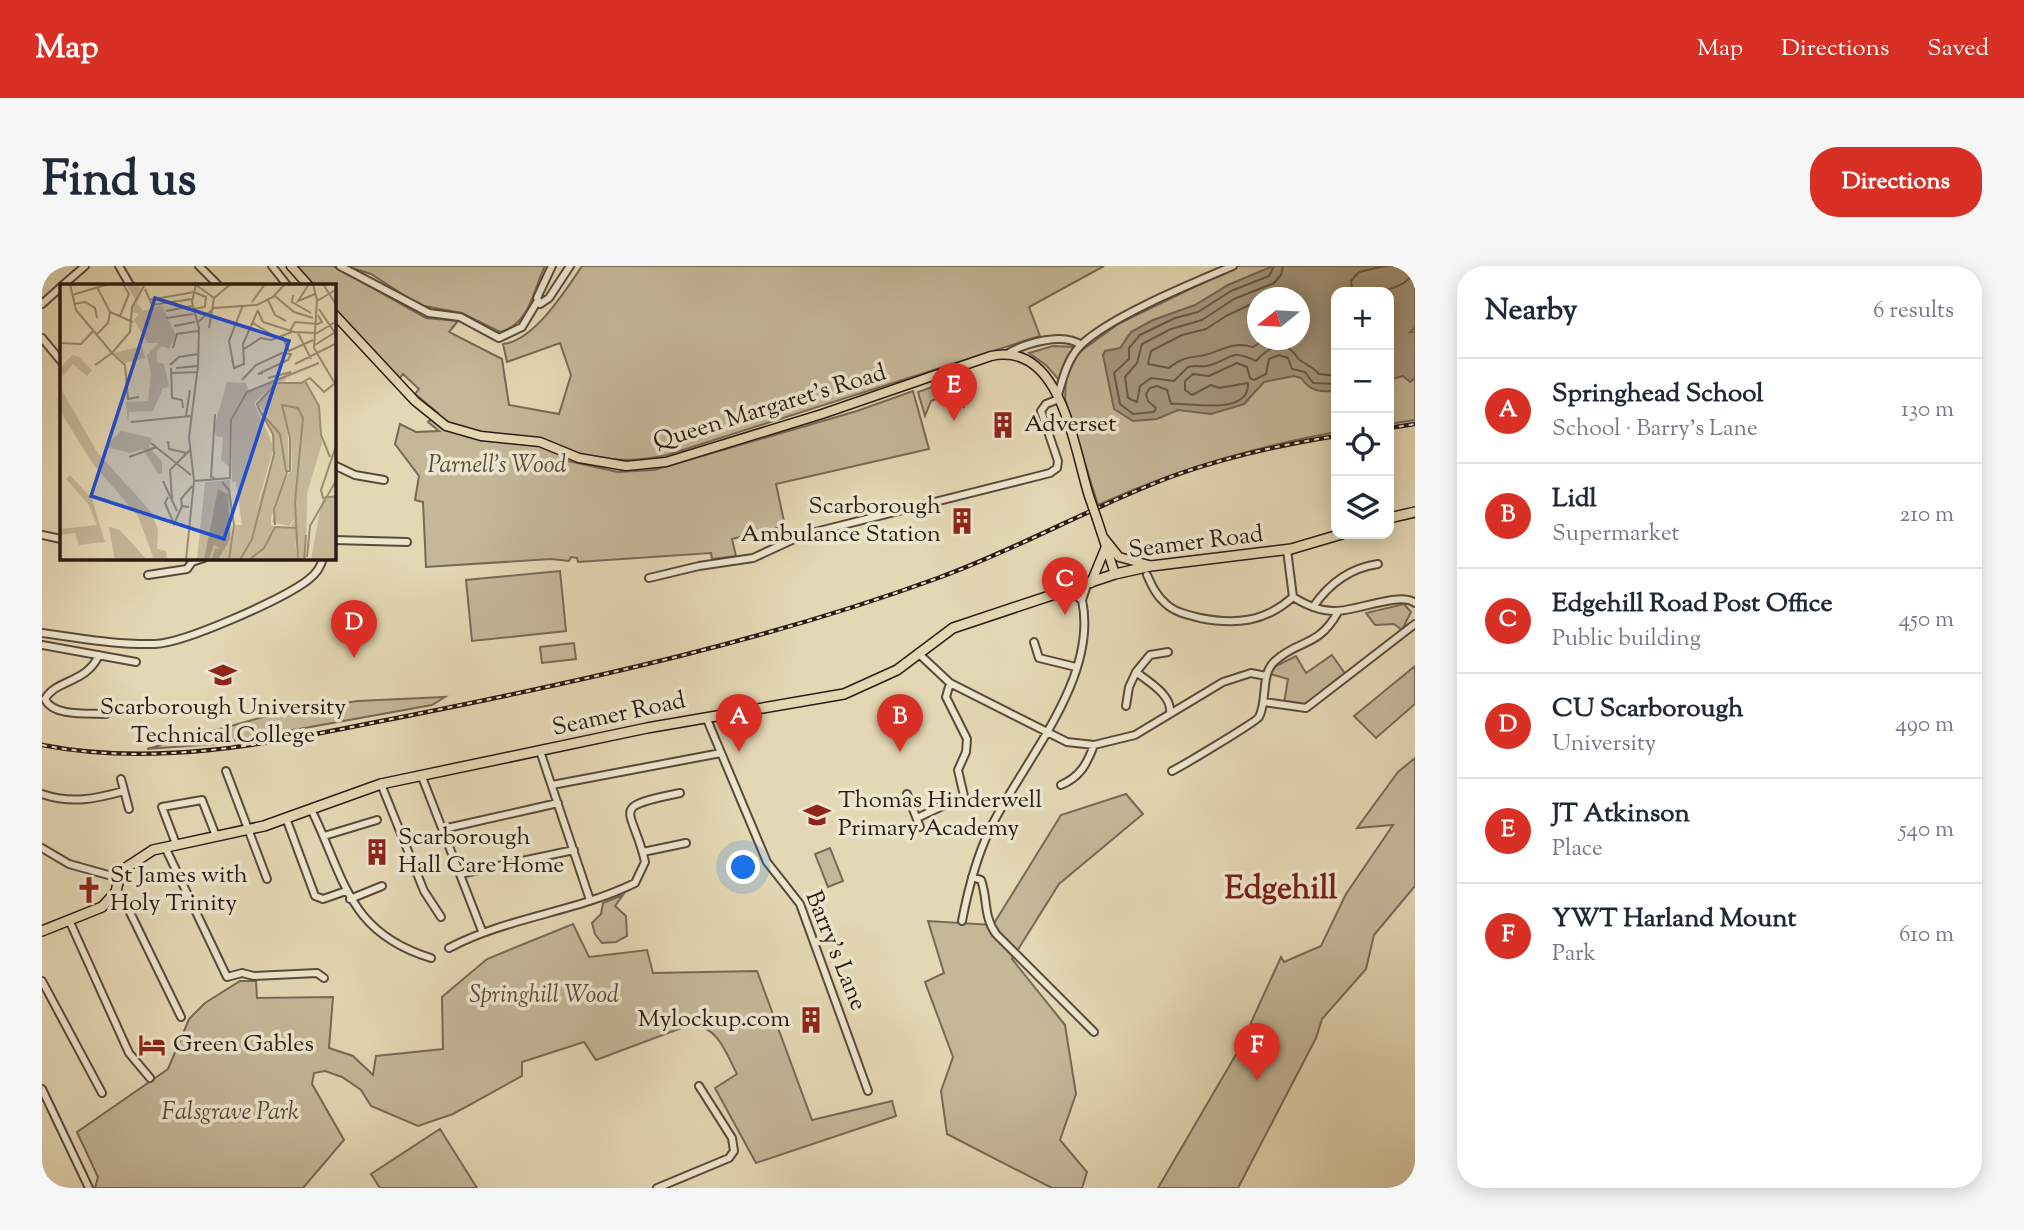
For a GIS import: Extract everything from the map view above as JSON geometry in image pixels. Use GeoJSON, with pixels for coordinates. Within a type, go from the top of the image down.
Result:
{"type":"FeatureCollection","features":[{"type":"Feature","properties":{"kind":"highway"},"geometry":{"type":"LineString","coordinates":[[1394,517],[1415,512]]}},
{"type":"Feature","properties":{"kind":"highway","name":"Seamer Road"},"geometry":{"type":"LineString","coordinates":[[119,878],[135,859],[164,847],[249,829],[381,784],[706,717],[844,694],[881,679],[953,628],[1115,574],[1287,550],[1331,537]]}},
{"type":"Feature","properties":{"kind":"highway"},"geometry":{"type":"LineString","coordinates":[[42,931],[102,907],[116,892],[119,878]]}},
{"type":"Feature","properties":{"kind":"main road"},"geometry":{"type":"LineString","coordinates":[[291,266],[307,284]]}},
{"type":"Feature","properties":{"kind":"main road","name":"Queen Margaret's Road"},"geometry":{"type":"LineString","coordinates":[[336,316],[415,401],[446,426],[481,436],[540,442],[579,458],[626,466],[666,462],[822,414],[991,356],[1007,354]]}},
{"type":"Feature","properties":{"kind":"main road"},"geometry":{"type":"LineString","coordinates":[[1007,354],[1019,356],[1040,367],[1058,397],[1115,574]]}},
{"type":"Feature","properties":{"kind":"main road"},"geometry":{"type":"LineString","coordinates":[[1105,542],[1119,557],[1149,570]]}},
{"type":"Feature","properties":{"kind":"main road"},"geometry":{"type":"LineString","coordinates":[[1089,584],[1104,559],[1105,542]]}},
{"type":"Feature","properties":{"kind":"street"},"geometry":{"type":"LineString","coordinates":[[64,284],[85,266]]}},
{"type":"Feature","properties":{"kind":"street"},"geometry":{"type":"LineString","coordinates":[[119,266],[129,284]]}},
{"type":"Feature","properties":{"kind":"street"},"geometry":{"type":"LineString","coordinates":[[199,266],[217,284]]}},
{"type":"Feature","properties":{"kind":"street"},"geometry":{"type":"LineString","coordinates":[[272,266],[286,284]]}},
{"type":"Feature","properties":{"kind":"street"},"geometry":{"type":"LineString","coordinates":[[340,266],[424,311],[460,317],[499,338],[522,327],[537,302],[552,266]]}},
{"type":"Feature","properties":{"kind":"street"},"geometry":{"type":"LineString","coordinates":[[537,302],[546,301],[570,266]]}},
{"type":"Feature","properties":{"kind":"street"},"geometry":{"type":"LineString","coordinates":[[649,578],[699,566],[753,558],[803,535],[1050,472],[1057,468],[1058,461],[1041,411],[1046,404],[1058,397],[1066,368],[1081,345],[1141,309],[1233,266]]}},
{"type":"Feature","properties":{"kind":"street"},"geometry":{"type":"LineString","coordinates":[[42,304],[60,288]]}},
{"type":"Feature","properties":{"kind":"street"},"geometry":{"type":"LineString","coordinates":[[42,338],[45,346],[60,360]]}},
{"type":"Feature","properties":{"kind":"street"},"geometry":{"type":"LineString","coordinates":[[1007,354],[1025,346],[1057,340],[1081,345]]}},
{"type":"Feature","properties":{"kind":"street"},"geometry":{"type":"LineString","coordinates":[[336,466],[355,475],[384,480]]}},
{"type":"Feature","properties":{"kind":"street"},"geometry":{"type":"LineString","coordinates":[[42,535],[60,539]]}},
{"type":"Feature","properties":{"kind":"street"},"geometry":{"type":"LineString","coordinates":[[336,540],[407,542]]}},
{"type":"Feature","properties":{"kind":"street"},"geometry":{"type":"LineString","coordinates":[[1287,550],[1293,597]]}},
{"type":"Feature","properties":{"kind":"street"},"geometry":{"type":"LineString","coordinates":[[148,575],[187,569],[191,560]]}},
{"type":"Feature","properties":{"kind":"street"},"geometry":{"type":"LineString","coordinates":[[42,633],[97,641],[155,644],[170,641],[241,614],[296,587],[316,572],[322,560]]}},
{"type":"Feature","properties":{"kind":"street"},"geometry":{"type":"LineString","coordinates":[[1312,607],[1336,582],[1363,566],[1377,564]]}},
{"type":"Feature","properties":{"kind":"street"},"geometry":{"type":"LineString","coordinates":[[1149,570],[1154,590],[1167,605],[1180,612],[1223,622],[1261,618],[1293,597]]}},
{"type":"Feature","properties":{"kind":"street"},"geometry":{"type":"LineString","coordinates":[[962,921],[972,877],[990,829],[1047,732],[1076,667],[1083,639],[1082,600],[1089,584]]}},
{"type":"Feature","properties":{"kind":"street"},"geometry":{"type":"LineString","coordinates":[[1069,591],[1082,600]]}},
{"type":"Feature","properties":{"kind":"street"},"geometry":{"type":"LineString","coordinates":[[1293,597],[1312,607],[1338,612],[1402,599],[1415,603]]}},
{"type":"Feature","properties":{"kind":"street"},"geometry":{"type":"LineString","coordinates":[[1172,771],[1191,762],[1213,745],[1251,726],[1258,719],[1264,702],[1266,676],[1274,661],[1328,629],[1338,612]]}},
{"type":"Feature","properties":{"kind":"street"},"geometry":{"type":"LineString","coordinates":[[1264,702],[1306,708],[1415,624]]}},
{"type":"Feature","properties":{"kind":"street"},"geometry":{"type":"LineString","coordinates":[[1034,642],[1039,658],[1076,667]]}},
{"type":"Feature","properties":{"kind":"street"},"geometry":{"type":"LineString","coordinates":[[42,645],[136,662]]}},
{"type":"Feature","properties":{"kind":"street"},"geometry":{"type":"LineString","coordinates":[[1126,706],[1129,687],[1136,672],[1150,655],[1168,652]]}},
{"type":"Feature","properties":{"kind":"street"},"geometry":{"type":"LineString","coordinates":[[918,653],[950,683],[1067,742],[1094,746],[1128,738],[1223,682],[1251,673],[1266,676]]}},
{"type":"Feature","properties":{"kind":"street"},"geometry":{"type":"LineString","coordinates":[[99,655],[86,675],[48,694],[45,702],[64,710],[106,714]]}},
{"type":"Feature","properties":{"kind":"street"},"geometry":{"type":"LineString","coordinates":[[1136,672],[1165,697],[1170,713]]}},
{"type":"Feature","properties":{"kind":"street"},"geometry":{"type":"LineString","coordinates":[[917,818],[964,796],[958,770],[966,752],[967,739],[946,697],[950,683]]}},
{"type":"Feature","properties":{"kind":"street","name":"Barry's Lane"},"geometry":{"type":"LineString","coordinates":[[706,717],[767,862],[800,904],[868,1091]]}},
{"type":"Feature","properties":{"kind":"street"},"geometry":{"type":"LineString","coordinates":[[1061,785],[1080,773],[1094,746]]}},
{"type":"Feature","properties":{"kind":"street"},"geometry":{"type":"LineString","coordinates":[[540,751],[590,900]]}},
{"type":"Feature","properties":{"kind":"street"},"geometry":{"type":"LineString","coordinates":[[552,785],[721,753]]}},
{"type":"Feature","properties":{"kind":"street"},"geometry":{"type":"LineString","coordinates":[[226,771],[267,879]]}},
{"type":"Feature","properties":{"kind":"street"},"geometry":{"type":"LineString","coordinates":[[422,777],[482,931]]}},
{"type":"Feature","properties":{"kind":"street"},"geometry":{"type":"LineString","coordinates":[[121,779],[129,809]]}},
{"type":"Feature","properties":{"kind":"street"},"geometry":{"type":"LineString","coordinates":[[381,784],[424,891],[441,917]]}},
{"type":"Feature","properties":{"kind":"street"},"geometry":{"type":"LineString","coordinates":[[42,794],[60,800],[78,801],[124,791]]}},
{"type":"Feature","properties":{"kind":"street"},"geometry":{"type":"LineString","coordinates":[[449,948],[482,931],[590,900],[635,883],[642,873],[643,852],[630,823],[630,813],[635,804],[680,793]]}},
{"type":"Feature","properties":{"kind":"street"},"geometry":{"type":"LineString","coordinates":[[907,794],[920,827]]}},
{"type":"Feature","properties":{"kind":"street"},"geometry":{"type":"LineString","coordinates":[[176,845],[162,807],[195,799],[202,800],[216,836]]}},
{"type":"Feature","properties":{"kind":"street"},"geometry":{"type":"LineString","coordinates":[[443,830],[558,803]]}},
{"type":"Feature","properties":{"kind":"street"},"geometry":{"type":"LineString","coordinates":[[311,809],[350,900],[364,920],[382,934],[431,958]]}},
{"type":"Feature","properties":{"kind":"street"},"geometry":{"type":"LineString","coordinates":[[286,818],[315,896],[323,899],[346,891]]}},
{"type":"Feature","properties":{"kind":"street"},"geometry":{"type":"LineString","coordinates":[[324,836],[377,820]]}},
{"type":"Feature","properties":{"kind":"street"},"geometry":{"type":"LineString","coordinates":[[643,852],[686,843]]}},
{"type":"Feature","properties":{"kind":"street"},"geometry":{"type":"LineString","coordinates":[[164,847],[227,977],[242,973],[254,976],[317,973],[324,978]]}},
{"type":"Feature","properties":{"kind":"street"},"geometry":{"type":"LineString","coordinates":[[42,848],[69,864],[119,878]]}},
{"type":"Feature","properties":{"kind":"street"},"geometry":{"type":"LineString","coordinates":[[460,874],[574,850]]}},
{"type":"Feature","properties":{"kind":"street"},"geometry":{"type":"LineString","coordinates":[[972,877],[981,880],[985,914],[996,934],[1094,1032]]}},
{"type":"Feature","properties":{"kind":"street"},"geometry":{"type":"LineString","coordinates":[[350,900],[382,886]]}},
{"type":"Feature","properties":{"kind":"street"},"geometry":{"type":"LineString","coordinates":[[116,892],[123,898],[181,1017]]}},
{"type":"Feature","properties":{"kind":"street"},"geometry":{"type":"LineString","coordinates":[[69,920],[123,1041],[150,1078]]}},
{"type":"Feature","properties":{"kind":"street"},"geometry":{"type":"LineString","coordinates":[[42,981],[102,1093]]}},
{"type":"Feature","properties":{"kind":"street"},"geometry":{"type":"LineString","coordinates":[[657,1188],[729,1158],[734,1151],[732,1138],[699,1086]]}},
{"type":"Feature","properties":{"kind":"street"},"geometry":{"type":"LineString","coordinates":[[42,1090],[89,1188]]}},
{"type":"Feature","properties":{"kind":"street"},"geometry":{"type":"LineString","coordinates":[[42,1183],[45,1188]]}},
{"type":"Feature","properties":{"kind":"green space","name":"Parnell's Wood"},"geometry":{"type":"Polygon","coordinates":[[[295,266],[333,266],[426,318],[458,321],[449,332],[502,359],[509,405],[559,414],[571,375],[560,343],[507,362],[503,344],[515,341],[537,324],[582,266],[1104,266],[1029,307],[1040,336],[667,455],[617,460],[567,451],[563,460],[618,472],[654,470],[857,411],[913,391],[929,449],[776,484],[785,526],[732,539],[736,556],[712,559],[711,553],[578,562],[577,558],[571,557],[569,561],[551,559],[426,567],[423,502],[415,500],[419,476],[395,444],[400,424],[416,432],[439,431],[428,422],[438,413],[415,394],[419,389],[403,374],[399,379],[336,312],[336,284],[311,284],[295,266]]]}},
{"type":"Feature","properties":{"kind":"green space"},"geometry":{"type":"Polygon","coordinates":[[[346,266],[545,266],[524,314],[510,328],[500,332],[462,313],[419,305],[371,274],[346,266]]]}},
{"type":"Feature","properties":{"kind":"green space"},"geometry":{"type":"Polygon","coordinates":[[[1237,266],[1415,266],[1415,420],[1394,423],[1394,287],[1331,287],[1331,433],[1215,461],[1098,505],[1065,399],[1066,379],[1077,354],[1118,324],[1237,266]]]}},
{"type":"Feature","properties":{"kind":"green space"},"geometry":{"type":"Polygon","coordinates":[[[1053,346],[1076,347],[1059,380],[1046,365],[1029,353],[1053,346]]]}},
{"type":"Feature","properties":{"kind":"green space"},"geometry":{"type":"Polygon","coordinates":[[[957,378],[964,408],[957,395],[949,393],[931,401],[925,416],[918,392],[957,378]]]}},
{"type":"Feature","properties":{"kind":"green space"},"geometry":{"type":"Polygon","coordinates":[[[560,571],[566,631],[472,641],[466,580],[560,571]]]}},
{"type":"Feature","properties":{"kind":"green space"},"geometry":{"type":"Polygon","coordinates":[[[1404,604],[1411,612],[1402,630],[1394,624],[1375,625],[1366,613],[1404,604]]]}},
{"type":"Feature","properties":{"kind":"green space"},"geometry":{"type":"Polygon","coordinates":[[[574,643],[576,659],[542,663],[540,647],[574,643]]]}},
{"type":"Feature","properties":{"kind":"green space"},"geometry":{"type":"Polygon","coordinates":[[[1332,655],[1346,675],[1305,705],[1284,703],[1288,679],[1270,674],[1276,666],[1296,656],[1306,673],[1332,655]]]}},
{"type":"Feature","properties":{"kind":"green space"},"geometry":{"type":"Polygon","coordinates":[[[1415,666],[1415,704],[1376,738],[1354,716],[1415,666]]]}},
{"type":"Feature","properties":{"kind":"green space"},"geometry":{"type":"Polygon","coordinates":[[[445,697],[432,705],[216,744],[147,749],[267,716],[357,701],[445,697]]]}},
{"type":"Feature","properties":{"kind":"green space"},"geometry":{"type":"Polygon","coordinates":[[[1415,758],[1415,886],[1374,935],[1366,969],[1322,1019],[1316,1038],[1238,1188],[1158,1188],[1238,1051],[1281,957],[1284,962],[1321,946],[1346,894],[1393,825],[1357,828],[1398,772],[1415,758]]]}},
{"type":"Feature","properties":{"kind":"green space"},"geometry":{"type":"Polygon","coordinates":[[[1126,794],[1143,814],[1059,884],[1012,959],[1065,1025],[1076,1094],[1060,1140],[1087,1172],[1082,1188],[1052,1188],[947,1134],[941,1091],[953,1057],[925,982],[944,973],[928,921],[993,925],[1061,815],[1126,794]]]}},
{"type":"Feature","properties":{"kind":"green space"},"geometry":{"type":"Polygon","coordinates":[[[830,848],[843,881],[828,887],[815,854],[830,848]]]}},
{"type":"Feature","properties":{"kind":"green space"},"geometry":{"type":"Polygon","coordinates":[[[623,895],[615,906],[626,916],[627,936],[616,942],[602,943],[595,934],[592,923],[601,914],[603,903],[623,895]]]}},
{"type":"Feature","properties":{"kind":"green space","name":"Springhill Wood"},"geometry":{"type":"Polygon","coordinates":[[[573,924],[589,957],[647,950],[653,973],[757,971],[812,1120],[892,1101],[896,1116],[756,1163],[715,1088],[737,1074],[715,1036],[701,1026],[692,1024],[596,1060],[584,1042],[522,1062],[522,1076],[453,1114],[418,1126],[371,1106],[361,1090],[342,1077],[325,1071],[314,1073],[312,1084],[344,1140],[303,1188],[95,1188],[98,1177],[77,1132],[168,1069],[189,1019],[205,1003],[240,981],[256,981],[257,998],[333,997],[329,1048],[353,1056],[373,1075],[376,1056],[443,1049],[442,997],[487,959],[573,924]]]}},
{"type":"Feature","properties":{"kind":"green space"},"geometry":{"type":"Polygon","coordinates":[[[440,1129],[477,1188],[380,1188],[371,1174],[440,1129]]]}},
{"type":"Feature","properties":{"kind":"water"},"geometry":{"type":"Polygon","coordinates":[[[1273,266],[1415,266],[1415,327],[1410,332],[1415,332],[1415,378],[1410,382],[1403,376],[1394,379],[1394,287],[1331,287],[1331,391],[1316,390],[1294,376],[1264,382],[1244,404],[1211,414],[1178,410],[1157,419],[1133,421],[1114,409],[1103,355],[1105,351],[1120,348],[1131,332],[1153,320],[1195,305],[1228,285],[1273,266]]]}},
{"type":"Feature","properties":{"kind":"railway"},"geometry":{"type":"LineString","coordinates":[[1394,427],[1415,424]]}},
{"type":"Feature","properties":{"kind":"railway"},"geometry":{"type":"LineString","coordinates":[[42,745],[90,752],[138,754],[233,747],[487,700],[618,671],[747,638],[875,600],[968,567],[1173,476],[1253,452],[1331,437]]}},
{"type":"Feature","properties":{"kind":"place","name":"JT Atkinson"},"geometry":{"type":"Point","coordinates":[954,421]}},
{"type":"Feature","properties":{"kind":"place","name":"Adverset"},"geometry":{"type":"Point","coordinates":[1003,425]}},
{"type":"Feature","properties":{"kind":"place","name":"Scarborough Ambulance Station"},"geometry":{"type":"Point","coordinates":[962,521]}},
{"type":"Feature","properties":{"kind":"place","name":"Edgehill Road Post Office"},"geometry":{"type":"Point","coordinates":[1065,615]}},
{"type":"Feature","properties":{"kind":"place","name":"CU Scarborough"},"geometry":{"type":"Point","coordinates":[354,658]}},
{"type":"Feature","properties":{"kind":"place","name":"Scarborough University Technical College"},"geometry":{"type":"Point","coordinates":[223,675]}},
{"type":"Feature","properties":{"kind":"place","name":"Springhead School"},"geometry":{"type":"Point","coordinates":[739,752]}},
{"type":"Feature","properties":{"kind":"place","name":"Lidl"},"geometry":{"type":"Point","coordinates":[900,752]}},
{"type":"Feature","properties":{"kind":"place","name":"Thomas Hinderwell Primary Academy"},"geometry":{"type":"Point","coordinates":[817,815]}},
{"type":"Feature","properties":{"kind":"place","name":"Scarborough Hall Care Home"},"geometry":{"type":"Point","coordinates":[377,852]}},
{"type":"Feature","properties":{"kind":"place","name":"St James with Holy Trinity"},"geometry":{"type":"Point","coordinates":[89,890]}},
{"type":"Feature","properties":{"kind":"place","name":"Mylockup.com"},"geometry":{"type":"Point","coordinates":[811,1020]}},
{"type":"Feature","properties":{"kind":"place","name":"Green Gables"},"geometry":{"type":"Point","coordinates":[152,1045]}},
{"type":"Feature","properties":{"kind":"place","name":"YWT Harland Mount"},"geometry":{"type":"Point","coordinates":[1257,1081]}},
{"type":"Feature","properties":{"kind":"district","name":"Edgehill"},"geometry":{"type":"Point","coordinates":[1281,890]}},
{"type":"Feature","properties":{"kind":"park label","name":"Falsgrave Park"},"geometry":{"type":"Point","coordinates":[230,1113]}}]}
